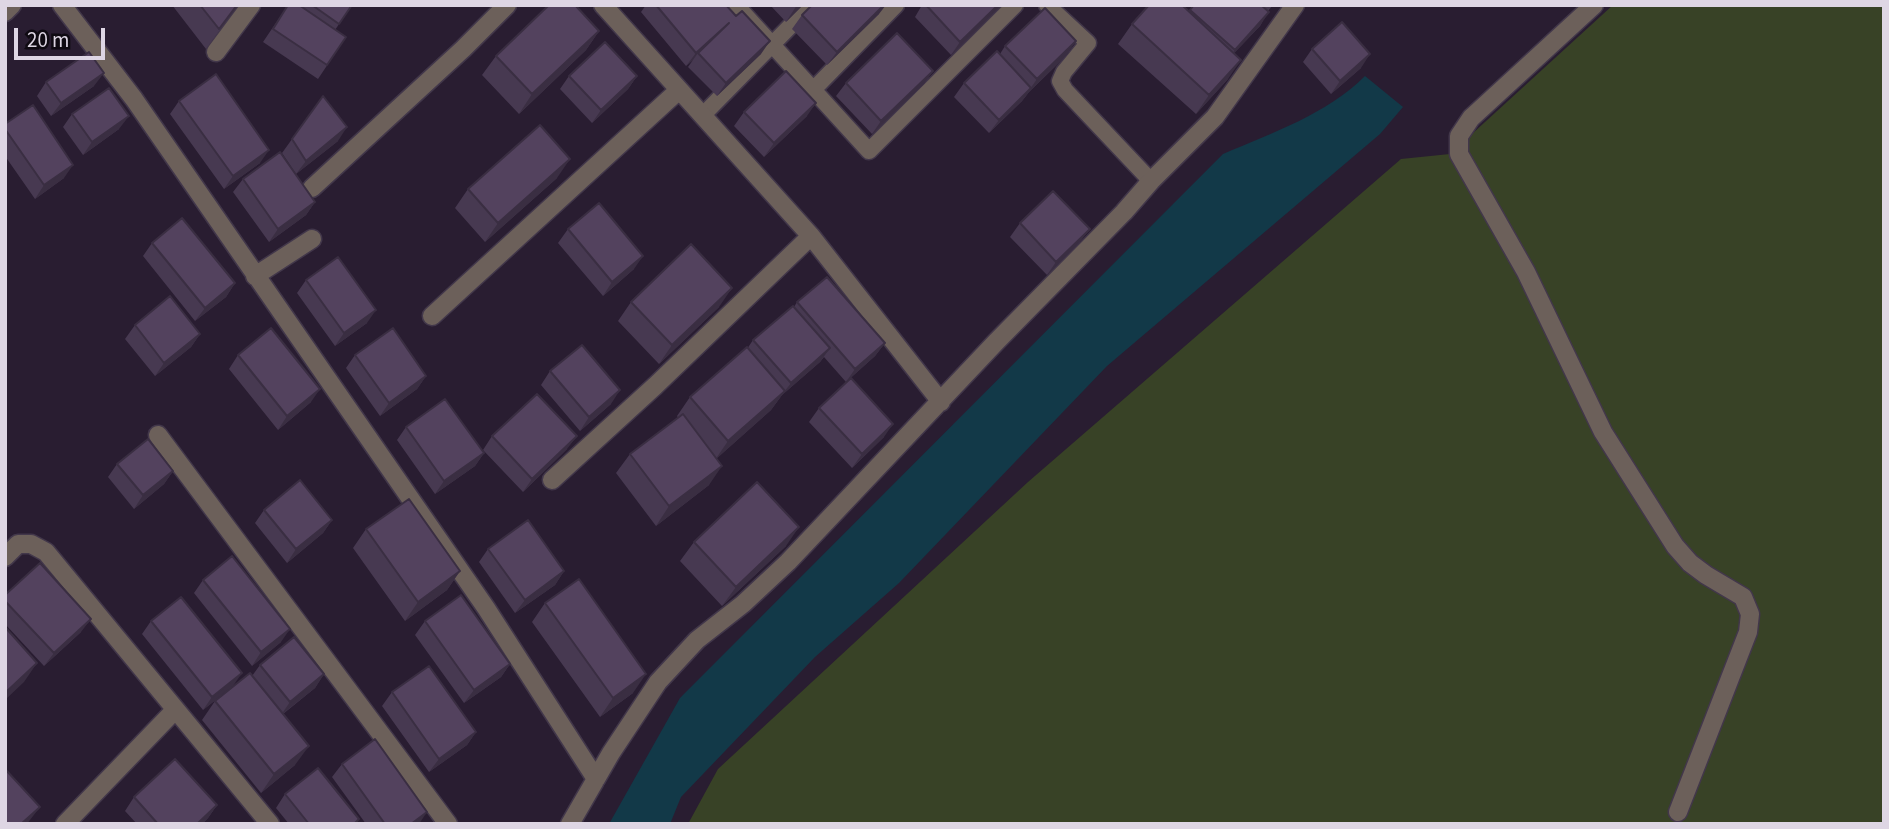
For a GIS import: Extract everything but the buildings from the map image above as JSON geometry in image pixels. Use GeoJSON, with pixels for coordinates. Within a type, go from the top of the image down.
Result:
{"type":"FeatureCollection","features":[{"type":"Feature","properties":{"kind":"street"},"geometry":{"type":"LineString","coordinates":[[5,12],[12,5]]}},
{"type":"Feature","properties":{"kind":"street"},"geometry":{"type":"LineString","coordinates":[[62,5],[134,99],[485,608],[596,779]]}},
{"type":"Feature","properties":{"kind":"street"},"geometry":{"type":"LineString","coordinates":[[216,52],[251,5]]}},
{"type":"Feature","properties":{"kind":"street"},"geometry":{"type":"LineString","coordinates":[[312,188],[443,68],[507,5]]}},
{"type":"Feature","properties":{"kind":"street"},"geometry":{"type":"LineString","coordinates":[[603,5],[811,236],[940,402]]}},
{"type":"Feature","properties":{"kind":"street"},"geometry":{"type":"LineString","coordinates":[[570,824],[658,681],[697,640],[743,604],[788,562],[1124,212],[1150,181],[1215,117],[1295,5]]}},
{"type":"Feature","properties":{"kind":"street"},"geometry":{"type":"LineString","coordinates":[[1594,5],[1471,118],[1459,136],[1459,154],[1526,272],[1593,414],[1638,489],[1675,546],[1706,575],[1743,597],[1750,614],[1748,632],[1678,812]]}},
{"type":"Feature","properties":{"kind":"street"},"geometry":{"type":"LineString","coordinates":[[432,316],[679,90]]}},
{"type":"Feature","properties":{"kind":"street"},"geometry":{"type":"LineString","coordinates":[[552,480],[655,386],[811,236]]}},
{"type":"Feature","properties":{"kind":"street"},"geometry":{"type":"LineString","coordinates":[[255,276],[312,239]]}},
{"type":"Feature","properties":{"kind":"street"},"geometry":{"type":"LineString","coordinates":[[158,435],[448,824]]}},
{"type":"Feature","properties":{"kind":"street"},"geometry":{"type":"LineString","coordinates":[[5,556],[18,544],[31,544],[46,552],[271,824]]}},
{"type":"Feature","properties":{"kind":"street"},"geometry":{"type":"LineString","coordinates":[[65,824],[175,710]]}},
{"type":"Feature","properties":{"kind":"lane"},"geometry":{"type":"LineString","coordinates":[[736,5],[869,151],[1015,5]]}},
{"type":"Feature","properties":{"kind":"lane"},"geometry":{"type":"LineString","coordinates":[[702,116],[811,5]]}},
{"type":"Feature","properties":{"kind":"lane"},"geometry":{"type":"LineString","coordinates":[[813,90],[896,5]]}},
{"type":"Feature","properties":{"kind":"lane"},"geometry":{"type":"LineString","coordinates":[[1047,5],[1088,43],[1064,72],[1060,81],[1065,90],[1150,181]]}},
{"type":"Feature","properties":{"kind":"green space"},"geometry":{"type":"Polygon","coordinates":[[[1613,5],[1884,5],[1884,824],[688,824],[718,769],[1028,482],[1401,159],[1450,154],[1613,5]]]}},
{"type":"Feature","properties":{"kind":"water"},"geometry":{"type":"Polygon","coordinates":[[[1365,76],[1403,107],[1380,134],[1107,366],[899,583],[815,657],[681,797],[670,824],[609,824],[680,698],[1223,154],[1316,112],[1365,76]]]}}]}
